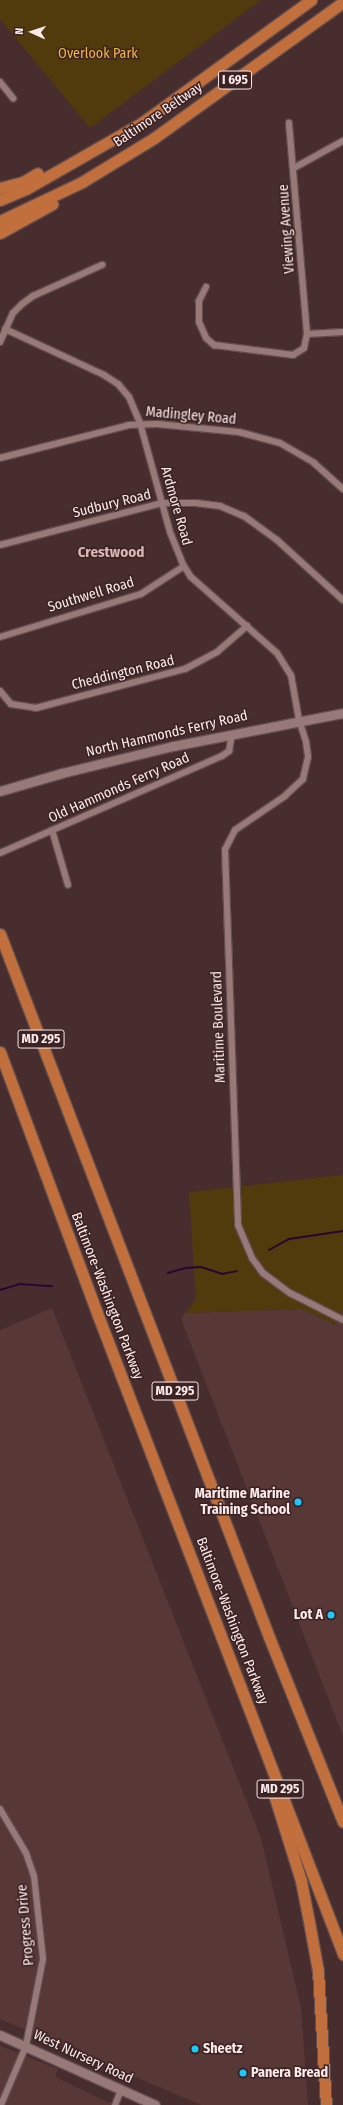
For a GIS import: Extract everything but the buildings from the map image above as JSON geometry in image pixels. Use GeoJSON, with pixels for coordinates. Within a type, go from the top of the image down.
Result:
{"type":"FeatureCollection","features":[{"type":"Feature","properties":{"kind":"highway","name":"Baltimore Beltway"},"geometry":{"type":"LineString","coordinates":[[0,200],[26,189],[143,122],[311,0]]}},
{"type":"Feature","properties":{"kind":"highway","name":"Baltimore Beltway"},"geometry":{"type":"LineString","coordinates":[[0,221],[82,182],[125,156],[343,2]]}},
{"type":"Feature","properties":{"kind":"highway"},"geometry":{"type":"LineString","coordinates":[[0,188],[23,182],[84,149],[95,149]]}},
{"type":"Feature","properties":{"kind":"highway"},"geometry":{"type":"LineString","coordinates":[[0,232],[35,215],[125,156]]}},
{"type":"Feature","properties":{"kind":"highway","name":"Baltimore-Washington Parkway"},"geometry":{"type":"LineString","coordinates":[[0,934],[274,1651],[343,1822]]}},
{"type":"Feature","properties":{"kind":"highway","name":"Baltimore-Washington Parkway"},"geometry":{"type":"LineString","coordinates":[[0,1052],[343,1954]]}},
{"type":"Feature","properties":{"kind":"highway"},"geometry":{"type":"LineString","coordinates":[[217,1624],[301,1880],[318,1971],[326,2105]]}},
{"type":"Feature","properties":{"kind":"street"},"geometry":{"type":"LineString","coordinates":[[0,82],[13,98]]}},
{"type":"Feature","properties":{"kind":"street","name":"Viewing Avenue"},"geometry":{"type":"LineString","coordinates":[[290,123],[306,334]]}},
{"type":"Feature","properties":{"kind":"street"},"geometry":{"type":"LineString","coordinates":[[294,168],[343,140]]}},
{"type":"Feature","properties":{"kind":"street"},"geometry":{"type":"LineString","coordinates":[[0,342],[13,312],[33,296],[102,265]]}},
{"type":"Feature","properties":{"kind":"street"},"geometry":{"type":"LineString","coordinates":[[206,287],[199,301],[199,322],[206,338],[214,345],[293,355],[304,348],[306,334],[343,332]]}},
{"type":"Feature","properties":{"kind":"street","name":"Ardmore Road"},"geometry":{"type":"LineString","coordinates":[[5,329],[112,380],[129,397],[140,423],[162,503],[184,566],[192,577],[278,653],[288,670],[299,720]]}},
{"type":"Feature","properties":{"kind":"street","name":"Madingley Road"},"geometry":{"type":"LineString","coordinates":[[0,458],[140,423],[262,436],[298,452],[343,489]]}},
{"type":"Feature","properties":{"kind":"street","name":"Sudbury Road"},"geometry":{"type":"LineString","coordinates":[[0,545],[162,503],[196,503],[220,506],[244,516],[277,540],[343,600]]}},
{"type":"Feature","properties":{"kind":"street","name":"Southwell Road"},"geometry":{"type":"LineString","coordinates":[[0,637],[141,594],[184,566]]}},
{"type":"Feature","properties":{"kind":"street","name":"Cheddington Road"},"geometry":{"type":"LineString","coordinates":[[0,691],[11,704],[36,708],[185,669],[217,652],[247,626]]}},
{"type":"Feature","properties":{"kind":"street","name":"North Hammonds Ferry Road"},"geometry":{"type":"LineString","coordinates":[[0,791],[62,773],[232,734],[299,720],[343,713]]}},
{"type":"Feature","properties":{"kind":"street","name":"Maritime Boulevard"},"geometry":{"type":"LineString","coordinates":[[299,720],[308,757],[303,779],[286,796],[235,830],[225,850],[238,1225],[252,1258],[263,1273],[290,1292],[343,1320]]}},
{"type":"Feature","properties":{"kind":"street","name":"Old Hammonds Ferry Road"},"geometry":{"type":"LineString","coordinates":[[0,852],[222,756],[229,751],[232,734]]}},
{"type":"Feature","properties":{"kind":"street"},"geometry":{"type":"LineString","coordinates":[[52,830],[68,886]]}},
{"type":"Feature","properties":{"kind":"street","name":"Progress Drive"},"geometry":{"type":"LineString","coordinates":[[0,1809],[26,1854],[38,1902],[43,1965],[26,2046],[1,2105]]}},
{"type":"Feature","properties":{"kind":"street","name":"West Nursery Road"},"geometry":{"type":"LineString","coordinates":[[0,2035],[155,2105]]}},
{"type":"Feature","properties":{"kind":"street"},"geometry":{"type":"LineString","coordinates":[[115,2105],[121,2090]]}},
{"type":"Feature","properties":{"kind":"shaded area"},"geometry":{"type":"Polygon","coordinates":[[[52,1308],[261,1838],[301,2008],[308,2105],[201,2105],[0,2019],[0,1330],[52,1308]]]}},
{"type":"Feature","properties":{"kind":"shaded area","name":"Maritime Marine Training School"},"geometry":{"type":"Polygon","coordinates":[[[302,1309],[335,1325],[343,1309],[343,1736],[181,1319],[185,1313],[302,1309]]]}},
{"type":"Feature","properties":{"kind":"shaded area"},"geometry":{"type":"Polygon","coordinates":[[[0,2046],[58,2069],[55,2077],[114,2105],[0,2105],[0,2046]]]}},
{"type":"Feature","properties":{"kind":"green space","name":"Overlook Park"},"geometry":{"type":"Polygon","coordinates":[[[0,0],[261,0],[90,128],[0,19],[0,0]]]}},
{"type":"Feature","properties":{"kind":"green space"},"geometry":{"type":"Polygon","coordinates":[[[343,1175],[343,1309],[335,1325],[302,1309],[185,1313],[196,1300],[189,1192],[343,1175]]]}},
{"type":"Feature","properties":{"kind":"waterway"},"geometry":{"type":"LineString","coordinates":[[269,1250],[289,1239],[343,1231]]}},
{"type":"Feature","properties":{"kind":"waterway"},"geometry":{"type":"LineString","coordinates":[[168,1273],[185,1268],[201,1267],[222,1274],[237,1271]]}},
{"type":"Feature","properties":{"kind":"waterway"},"geometry":{"type":"LineString","coordinates":[[0,1290],[20,1284],[52,1286]]}},
{"type":"Feature","properties":{"kind":"place","name":"Maritime Marine Training School"},"geometry":{"type":"Point","coordinates":[298,1502]}},
{"type":"Feature","properties":{"kind":"place","name":"Lot A"},"geometry":{"type":"Point","coordinates":[331,1615]}},
{"type":"Feature","properties":{"kind":"place","name":"Sheetz"},"geometry":{"type":"Point","coordinates":[195,2049]}},
{"type":"Feature","properties":{"kind":"place","name":"Panera Bread"},"geometry":{"type":"Point","coordinates":[243,2073]}},
{"type":"Feature","properties":{"kind":"district","name":"Crestwood"},"geometry":{"type":"Point","coordinates":[111,553]}}]}
